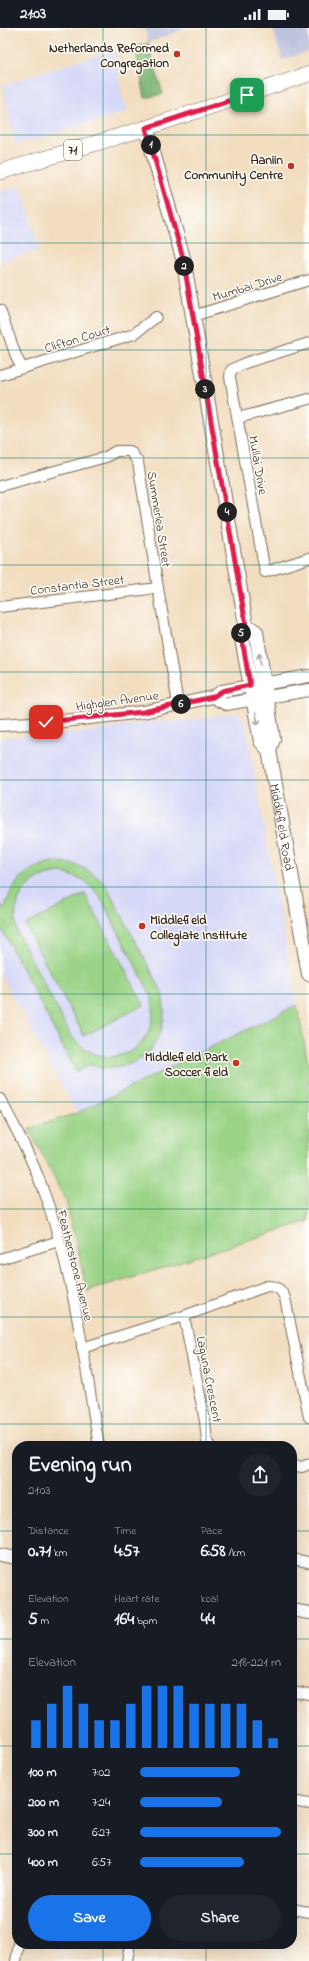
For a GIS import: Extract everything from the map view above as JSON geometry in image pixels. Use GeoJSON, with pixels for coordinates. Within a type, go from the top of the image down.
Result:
{"type":"FeatureCollection","features":[{"type":"Feature","properties":{"kind":"main road","name":"71"},"geometry":{"type":"LineString","coordinates":[[0,172],[146,128],[309,74]]}},
{"type":"Feature","properties":{"kind":"main road","name":"Middlefield Road"},"geometry":{"type":"LineString","coordinates":[[146,128],[183,258],[246,625],[241,633],[257,684],[259,699],[273,739],[269,750],[309,974]]}},
{"type":"Feature","properties":{"kind":"street","name":"Mumbai Drive"},"geometry":{"type":"LineString","coordinates":[[193,316],[309,280]]}},
{"type":"Feature","properties":{"kind":"street"},"geometry":{"type":"LineString","coordinates":[[0,310],[16,356],[22,368]]}},
{"type":"Feature","properties":{"kind":"street","name":"Clifton Court"},"geometry":{"type":"LineString","coordinates":[[0,375],[134,334],[156,317]]}},
{"type":"Feature","properties":{"kind":"street","name":"Mullai Drive"},"geometry":{"type":"LineString","coordinates":[[309,343],[238,366],[231,370],[230,377],[265,572],[309,558]]}},
{"type":"Feature","properties":{"kind":"street"},"geometry":{"type":"LineString","coordinates":[[238,418],[309,398]]}},
{"type":"Feature","properties":{"kind":"street","name":"Summerlea Street"},"geometry":{"type":"LineString","coordinates":[[0,486],[106,457],[116,451],[130,451],[138,462],[178,704]]}},
{"type":"Feature","properties":{"kind":"street","name":"Constantia Street"},"geometry":{"type":"LineString","coordinates":[[0,607],[158,588]]}},
{"type":"Feature","properties":{"kind":"street","name":"Highglen Avenue"},"geometry":{"type":"LineString","coordinates":[[0,725],[71,720],[143,712],[213,697],[222,691],[309,676]]}},
{"type":"Feature","properties":{"kind":"street"},"geometry":{"type":"LineString","coordinates":[[213,697],[226,704],[309,690]]}},
{"type":"Feature","properties":{"kind":"street","name":"Featherstone Avenue"},"geometry":{"type":"LineString","coordinates":[[0,1099],[30,1158],[48,1203],[59,1241],[69,1276],[98,1441]]}},
{"type":"Feature","properties":{"kind":"street"},"geometry":{"type":"LineString","coordinates":[[0,1259],[59,1241]]}},
{"type":"Feature","properties":{"kind":"street"},"geometry":{"type":"LineString","coordinates":[[82,1348],[184,1316],[267,1286],[278,1288],[282,1290],[288,1308],[309,1417]]}},
{"type":"Feature","properties":{"kind":"street","name":"Laguna Crescent"},"geometry":{"type":"LineString","coordinates":[[184,1316],[206,1421],[208,1441]]}},
{"type":"Feature","properties":{"kind":"street"},"geometry":{"type":"LineString","coordinates":[[297,1466],[302,1467],[309,1464]]}},
{"type":"Feature","properties":{"kind":"street"},"geometry":{"type":"LineString","coordinates":[[0,1555],[12,1557]]}},
{"type":"Feature","properties":{"kind":"street"},"geometry":{"type":"LineString","coordinates":[[297,1560],[309,1562]]}},
{"type":"Feature","properties":{"kind":"street"},"geometry":{"type":"LineString","coordinates":[[297,1611],[309,1613]]}},
{"type":"Feature","properties":{"kind":"street"},"geometry":{"type":"LineString","coordinates":[[297,1692],[309,1694]]}},
{"type":"Feature","properties":{"kind":"street"},"geometry":{"type":"LineString","coordinates":[[297,1802],[309,1804]]}},
{"type":"Feature","properties":{"kind":"street"},"geometry":{"type":"LineString","coordinates":[[297,1910],[309,1912]]}},
{"type":"Feature","properties":{"kind":"street"},"geometry":{"type":"LineString","coordinates":[[16,1961],[18,1949]]}},
{"type":"Feature","properties":{"kind":"street"},"geometry":{"type":"LineString","coordinates":[[127,1961],[129,1949]]}},
{"type":"Feature","properties":{"kind":"shaded area"},"geometry":{"type":"Polygon","coordinates":[[[145,28],[186,28],[148,43],[145,28]]]}},
{"type":"Feature","properties":{"kind":"shaded area"},"geometry":{"type":"Polygon","coordinates":[[[273,28],[309,28],[309,51],[282,60],[273,28]]]}},
{"type":"Feature","properties":{"kind":"shaded area"},"geometry":{"type":"Polygon","coordinates":[[[115,49],[122,96],[128,111],[15,145],[3,85],[115,49]]]}},
{"type":"Feature","properties":{"kind":"shaded area"},"geometry":{"type":"Polygon","coordinates":[[[21,186],[39,250],[0,262],[0,192],[21,186]]]}},
{"type":"Feature","properties":{"kind":"shaded area","name":"Middlefield Collegiate Institute"},"geometry":{"type":"Polygon","coordinates":[[[238,713],[245,722],[297,1005],[77,1113],[0,973],[0,738],[95,731],[147,722],[181,721],[238,713]]]}},
{"type":"Feature","properties":{"kind":"green space"},"geometry":{"type":"Polygon","coordinates":[[[148,43],[163,94],[145,98],[135,47],[148,43]]]}},
{"type":"Feature","properties":{"kind":"green space"},"geometry":{"type":"Polygon","coordinates":[[[52,862],[60,862],[76,865],[89,871],[107,887],[161,990],[164,1002],[164,1015],[158,1038],[143,1056],[133,1063],[110,1068],[99,1068],[90,1065],[76,1072],[0,926],[0,902],[4,910],[11,892],[21,878],[42,865],[52,862]],[[63,873],[40,878],[32,883],[25,890],[16,908],[17,932],[70,1034],[84,1048],[99,1055],[114,1056],[128,1052],[140,1044],[149,1031],[153,1014],[151,995],[99,895],[84,880],[63,873]]]}},
{"type":"Feature","properties":{"kind":"green space"},"geometry":{"type":"Polygon","coordinates":[[[85,894],[144,1005],[84,1036],[25,925],[85,894]]]}},
{"type":"Feature","properties":{"kind":"green space"},"geometry":{"type":"Polygon","coordinates":[[[297,1005],[309,1068],[309,1221],[87,1291],[66,1201],[29,1129],[77,1113],[297,1005]]]}},
{"type":"Feature","properties":{"kind":"place","name":"Netherlands Reformed Congregation"},"geometry":{"type":"Point","coordinates":[177,54]}},
{"type":"Feature","properties":{"kind":"place","name":"Aaniin Community Centre"},"geometry":{"type":"Point","coordinates":[291,166]}},
{"type":"Feature","properties":{"kind":"place","name":"Middlefield Collegiate Institute"},"geometry":{"type":"Point","coordinates":[142,926]}},
{"type":"Feature","properties":{"kind":"place","name":"Middlefield Park Soccer field"},"geometry":{"type":"Point","coordinates":[236,1063]}},
{"type":"Feature","properties":{"kind":"route"},"geometry":{"type":"LineString","coordinates":[[46,722],[143,712],[213,697],[222,691],[250,685],[241,633],[246,625],[183,258],[146,128],[247,95]]}}]}
